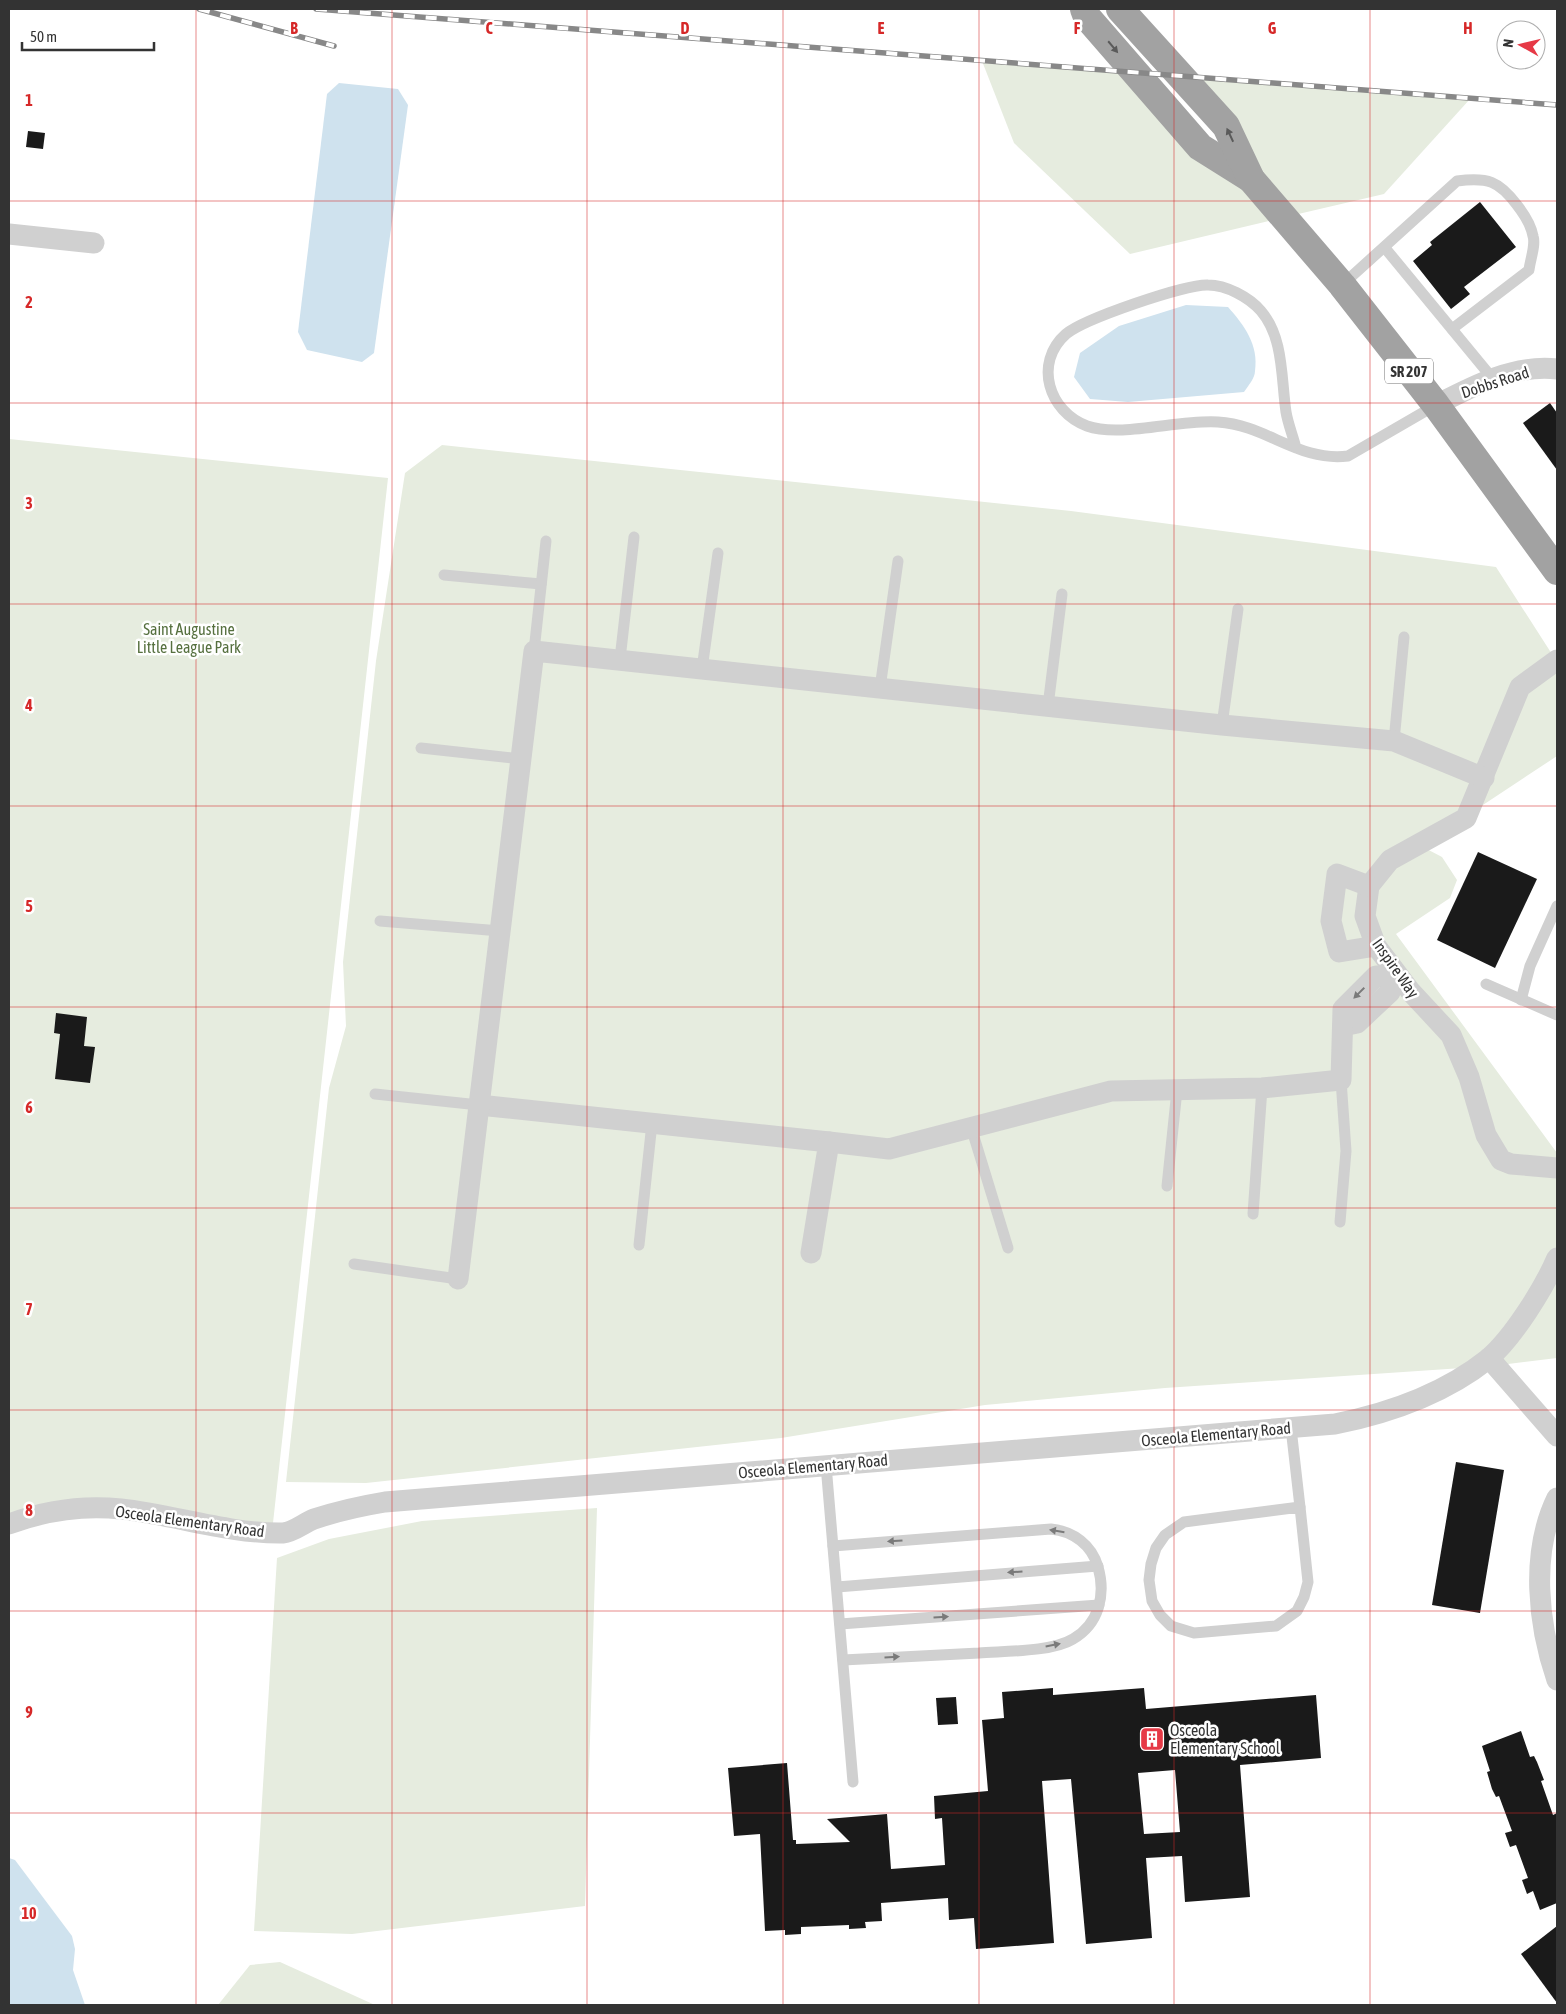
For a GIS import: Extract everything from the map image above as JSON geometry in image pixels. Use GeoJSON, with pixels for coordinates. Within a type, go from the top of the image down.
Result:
{"type":"FeatureCollection","features":[{"type":"Feature","properties":{"kind":"highway","name":"SR 207"},"geometry":{"type":"LineString","coordinates":[[1084,9],[1087,17],[1200,147],[1251,179]]}},
{"type":"Feature","properties":{"kind":"highway","name":"SR 207"},"geometry":{"type":"LineString","coordinates":[[1120,9],[1226,126],[1251,179],[1342,285],[1436,405],[1557,571]]}},
{"type":"Feature","properties":{"kind":"street"},"geometry":{"type":"LineString","coordinates":[[9,234],[94,243]]}},
{"type":"Feature","properties":{"kind":"street","name":"Dobbs Road"},"geometry":{"type":"LineString","coordinates":[[1436,405],[1473,386],[1493,379],[1527,369],[1557,369]]}},
{"type":"Feature","properties":{"kind":"street"},"geometry":{"type":"LineString","coordinates":[[458,1279],[534,651],[1222,725],[1394,741],[1484,778]]}},
{"type":"Feature","properties":{"kind":"street"},"geometry":{"type":"LineString","coordinates":[[1376,946],[1339,952],[1331,921],[1337,874],[1369,886],[1390,860],[1466,818],[1520,687],[1557,660]]}},
{"type":"Feature","properties":{"kind":"street","name":"Inspire Way"},"geometry":{"type":"LineString","coordinates":[[1369,886],[1365,916],[1376,946],[1393,974],[1451,1035],[1468,1076],[1486,1135],[1501,1160],[1511,1164],[1557,1168]]}},
{"type":"Feature","properties":{"kind":"street"},"geometry":{"type":"LineString","coordinates":[[479,1105],[889,1149],[1111,1091],[1262,1088],[1342,1080],[1344,1026],[1357,1023],[1390,992],[1393,974]]}},
{"type":"Feature","properties":{"kind":"street"},"geometry":{"type":"LineString","coordinates":[[812,1254],[829,1142]]}},
{"type":"Feature","properties":{"kind":"street","name":"Osceola Elementary Road"},"geometry":{"type":"LineString","coordinates":[[9,1524],[31,1516],[68,1509],[120,1509],[246,1530],[286,1533],[312,1520],[348,1509],[385,1502],[1335,1424],[1375,1416],[1404,1406],[1457,1380],[1489,1358],[1533,1303],[1557,1258]]}},
{"type":"Feature","properties":{"kind":"street"},"geometry":{"type":"LineString","coordinates":[[1489,1358],[1557,1436]]}},
{"type":"Feature","properties":{"kind":"street"},"geometry":{"type":"LineString","coordinates":[[1557,1498],[1546,1533],[1540,1593],[1543,1627],[1557,1680]]}},
{"type":"Feature","properties":{"kind":"lane"},"geometry":{"type":"LineString","coordinates":[[1342,285],[1457,182],[1480,180],[1504,188],[1526,217],[1534,237],[1529,270],[1452,329]]}},
{"type":"Feature","properties":{"kind":"lane"},"geometry":{"type":"LineString","coordinates":[[1385,248],[1493,379]]}},
{"type":"Feature","properties":{"kind":"lane"},"geometry":{"type":"LineString","coordinates":[[1296,448],[1286,414],[1278,346],[1271,325],[1261,310],[1244,296],[1209,284],[1190,286],[1092,320],[1066,335],[1053,353],[1048,368],[1049,387],[1056,403],[1070,416],[1087,426],[1111,429],[1149,428],[1190,422],[1220,422],[1257,431],[1311,455],[1333,458],[1348,456],[1436,405]]}},
{"type":"Feature","properties":{"kind":"lane"},"geometry":{"type":"LineString","coordinates":[[620,659],[634,537]]}},
{"type":"Feature","properties":{"kind":"lane"},"geometry":{"type":"LineString","coordinates":[[534,651],[546,541]]}},
{"type":"Feature","properties":{"kind":"lane"},"geometry":{"type":"LineString","coordinates":[[702,669],[718,553]]}},
{"type":"Feature","properties":{"kind":"lane"},"geometry":{"type":"LineString","coordinates":[[880,688],[898,561]]}},
{"type":"Feature","properties":{"kind":"lane"},"geometry":{"type":"LineString","coordinates":[[444,575],[541,584]]}},
{"type":"Feature","properties":{"kind":"lane"},"geometry":{"type":"LineString","coordinates":[[1048,706],[1062,594]]}},
{"type":"Feature","properties":{"kind":"lane"},"geometry":{"type":"LineString","coordinates":[[1222,725],[1238,610]]}},
{"type":"Feature","properties":{"kind":"lane"},"geometry":{"type":"LineString","coordinates":[[1394,741],[1404,637]]}},
{"type":"Feature","properties":{"kind":"lane"},"geometry":{"type":"LineString","coordinates":[[421,748],[521,759]]}},
{"type":"Feature","properties":{"kind":"lane"},"geometry":{"type":"LineString","coordinates":[[1521,1000],[1530,966],[1557,906]]}},
{"type":"Feature","properties":{"kind":"lane"},"geometry":{"type":"LineString","coordinates":[[380,921],[500,931]]}},
{"type":"Feature","properties":{"kind":"lane"},"geometry":{"type":"LineString","coordinates":[[1486,984],[1557,1015]]}},
{"type":"Feature","properties":{"kind":"lane"},"geometry":{"type":"LineString","coordinates":[[1340,1222],[1346,1151],[1342,1080]]}},
{"type":"Feature","properties":{"kind":"lane"},"geometry":{"type":"LineString","coordinates":[[1252,1214],[1262,1088]]}},
{"type":"Feature","properties":{"kind":"lane"},"geometry":{"type":"LineString","coordinates":[[1167,1186],[1177,1090]]}},
{"type":"Feature","properties":{"kind":"lane"},"geometry":{"type":"LineString","coordinates":[[374,1094],[479,1105]]}},
{"type":"Feature","properties":{"kind":"lane"},"geometry":{"type":"LineString","coordinates":[[638,1246],[652,1123]]}},
{"type":"Feature","properties":{"kind":"lane"},"geometry":{"type":"LineString","coordinates":[[971,1127],[1008,1248]]}},
{"type":"Feature","properties":{"kind":"lane"},"geometry":{"type":"LineString","coordinates":[[354,1264],[458,1279]]}},
{"type":"Feature","properties":{"kind":"lane"},"geometry":{"type":"LineString","coordinates":[[1291,1428],[1300,1508],[1308,1582],[1304,1597],[1291,1617],[1276,1626],[1194,1633],[1171,1626],[1160,1615],[1152,1601],[1150,1564],[1156,1548],[1171,1530],[1184,1522],[1300,1508]]}},
{"type":"Feature","properties":{"kind":"lane"},"geometry":{"type":"LineString","coordinates":[[826,1465],[853,1782]]}},
{"type":"Feature","properties":{"kind":"lane"},"geometry":{"type":"LineString","coordinates":[[833,1546],[1051,1529],[1067,1532],[1081,1540],[1096,1559],[1102,1594],[1090,1625],[1072,1640],[1064,1643],[1030,1650],[843,1660]]}},
{"type":"Feature","properties":{"kind":"lane"},"geometry":{"type":"LineString","coordinates":[[837,1587],[1098,1566]]}},
{"type":"Feature","properties":{"kind":"lane"},"geometry":{"type":"LineString","coordinates":[[840,1624],[1099,1605]]}},
{"type":"Feature","properties":{"kind":"green space"},"geometry":{"type":"Polygon","coordinates":[[[982,61],[1121,71],[1243,185],[1273,220],[1130,254],[1014,143],[982,61]]]}},
{"type":"Feature","properties":{"kind":"green space"},"geometry":{"type":"Polygon","coordinates":[[[1193,77],[1470,99],[1384,194],[1294,215],[1193,77]]]}},
{"type":"Feature","properties":{"kind":"green space","name":"Saint Augustine Little League Park"},"geometry":{"type":"Polygon","coordinates":[[[9,439],[388,478],[272,1532],[120,1509],[9,1524],[9,439]]]}},
{"type":"Feature","properties":{"kind":"green space"},"geometry":{"type":"Polygon","coordinates":[[[442,445],[1071,511],[1496,567],[1557,662],[1557,756],[1421,846],[1442,857],[1457,880],[1450,898],[1396,934],[1557,1153],[1557,1358],[1492,1366],[1165,1388],[985,1405],[781,1438],[366,1483],[286,1482],[329,1088],[346,1026],[343,962],[376,661],[405,473],[442,445]]]}},
{"type":"Feature","properties":{"kind":"green space"},"geometry":{"type":"Polygon","coordinates":[[[597,1508],[585,1906],[352,1934],[254,1931],[277,1558],[329,1539],[422,1521],[597,1508]]]}},
{"type":"Feature","properties":{"kind":"green space"},"geometry":{"type":"Polygon","coordinates":[[[280,1962],[375,2005],[218,2005],[250,1965],[280,1962]]]}},
{"type":"Feature","properties":{"kind":"water"},"geometry":{"type":"Polygon","coordinates":[[[339,83],[398,89],[408,105],[374,353],[362,362],[307,350],[298,332],[327,94],[339,83]]]}},
{"type":"Feature","properties":{"kind":"water"},"geometry":{"type":"Polygon","coordinates":[[[1186,305],[1228,307],[1245,328],[1255,353],[1256,362],[1255,374],[1244,392],[1128,402],[1090,399],[1074,377],[1080,353],[1119,326],[1186,305]]]}},
{"type":"Feature","properties":{"kind":"water"},"geometry":{"type":"Polygon","coordinates":[[[9,1858],[15,1860],[72,1936],[75,1949],[73,1970],[85,2005],[9,2005],[9,1858]]]}},
{"type":"Feature","properties":{"kind":"building"},"geometry":{"type":"Polygon","coordinates":[[[28,131],[45,133],[43,149],[26,147],[28,131]]]}},
{"type":"Feature","properties":{"kind":"building"},"geometry":{"type":"Polygon","coordinates":[[[1480,202],[1516,247],[1464,287],[1470,294],[1451,309],[1413,261],[1432,245],[1430,242],[1480,202]]]}},
{"type":"Feature","properties":{"kind":"building"},"geometry":{"type":"Polygon","coordinates":[[[1550,403],[1557,413],[1557,470],[1523,423],[1550,403]]]}},
{"type":"Feature","properties":{"kind":"building"},"geometry":{"type":"Polygon","coordinates":[[[1478,852],[1537,879],[1495,968],[1437,940],[1478,852]]]}},
{"type":"Feature","properties":{"kind":"building"},"geometry":{"type":"Polygon","coordinates":[[[56,1013],[87,1017],[84,1046],[95,1047],[90,1083],[55,1079],[60,1034],[54,1033],[56,1013]]]}},
{"type":"Feature","properties":{"kind":"building"},"geometry":{"type":"Polygon","coordinates":[[[1456,1462],[1504,1470],[1480,1613],[1432,1605],[1456,1462]]]}},
{"type":"Feature","properties":{"kind":"building"},"geometry":{"type":"Polygon","coordinates":[[[1053,1688],[1053,1695],[1144,1688],[1146,1709],[1316,1695],[1321,1758],[1240,1765],[1250,1897],[1185,1902],[1182,1856],[1146,1858],[1152,1938],[1086,1944],[1071,1779],[1042,1781],[1054,1943],[976,1949],[974,1918],[949,1920],[948,1898],[881,1903],[882,1921],[865,1922],[866,1928],[849,1929],[849,1925],[801,1927],[801,1934],[785,1935],[785,1930],[765,1931],[760,1834],[734,1836],[728,1768],[787,1763],[793,1840],[796,1840],[796,1844],[850,1842],[827,1819],[887,1814],[891,1869],[945,1865],[942,1818],[935,1819],[934,1796],[988,1791],[982,1720],[1004,1718],[1002,1692],[1053,1688]],[[1175,1770],[1138,1773],[1144,1834],[1180,1832],[1175,1770]]]}},
{"type":"Feature","properties":{"kind":"building"},"geometry":{"type":"Polygon","coordinates":[[[956,1697],[958,1724],[938,1725],[936,1698],[956,1697]]]}},
{"type":"Feature","properties":{"kind":"building"},"geometry":{"type":"Polygon","coordinates":[[[1521,1731],[1530,1757],[1534,1756],[1544,1780],[1541,1781],[1553,1815],[1557,1813],[1557,1903],[1540,1910],[1533,1891],[1527,1894],[1522,1880],[1528,1878],[1516,1845],[1510,1847],[1505,1833],[1512,1831],[1499,1796],[1496,1797],[1492,1789],[1487,1772],[1490,1771],[1482,1746],[1521,1731]]]}},
{"type":"Feature","properties":{"kind":"building"},"geometry":{"type":"Polygon","coordinates":[[[1557,1926],[1557,2003],[1521,1954],[1557,1926]]]}},
{"type":"Feature","properties":{"kind":"railway"},"geometry":{"type":"LineString","coordinates":[[199,9],[334,46]]}},
{"type":"Feature","properties":{"kind":"railway"},"geometry":{"type":"LineString","coordinates":[[316,9],[1557,105]]}},
{"type":"Feature","properties":{"kind":"place","name":"Osceola Elementary School"},"geometry":{"type":"Point","coordinates":[1152,1739]}}]}
